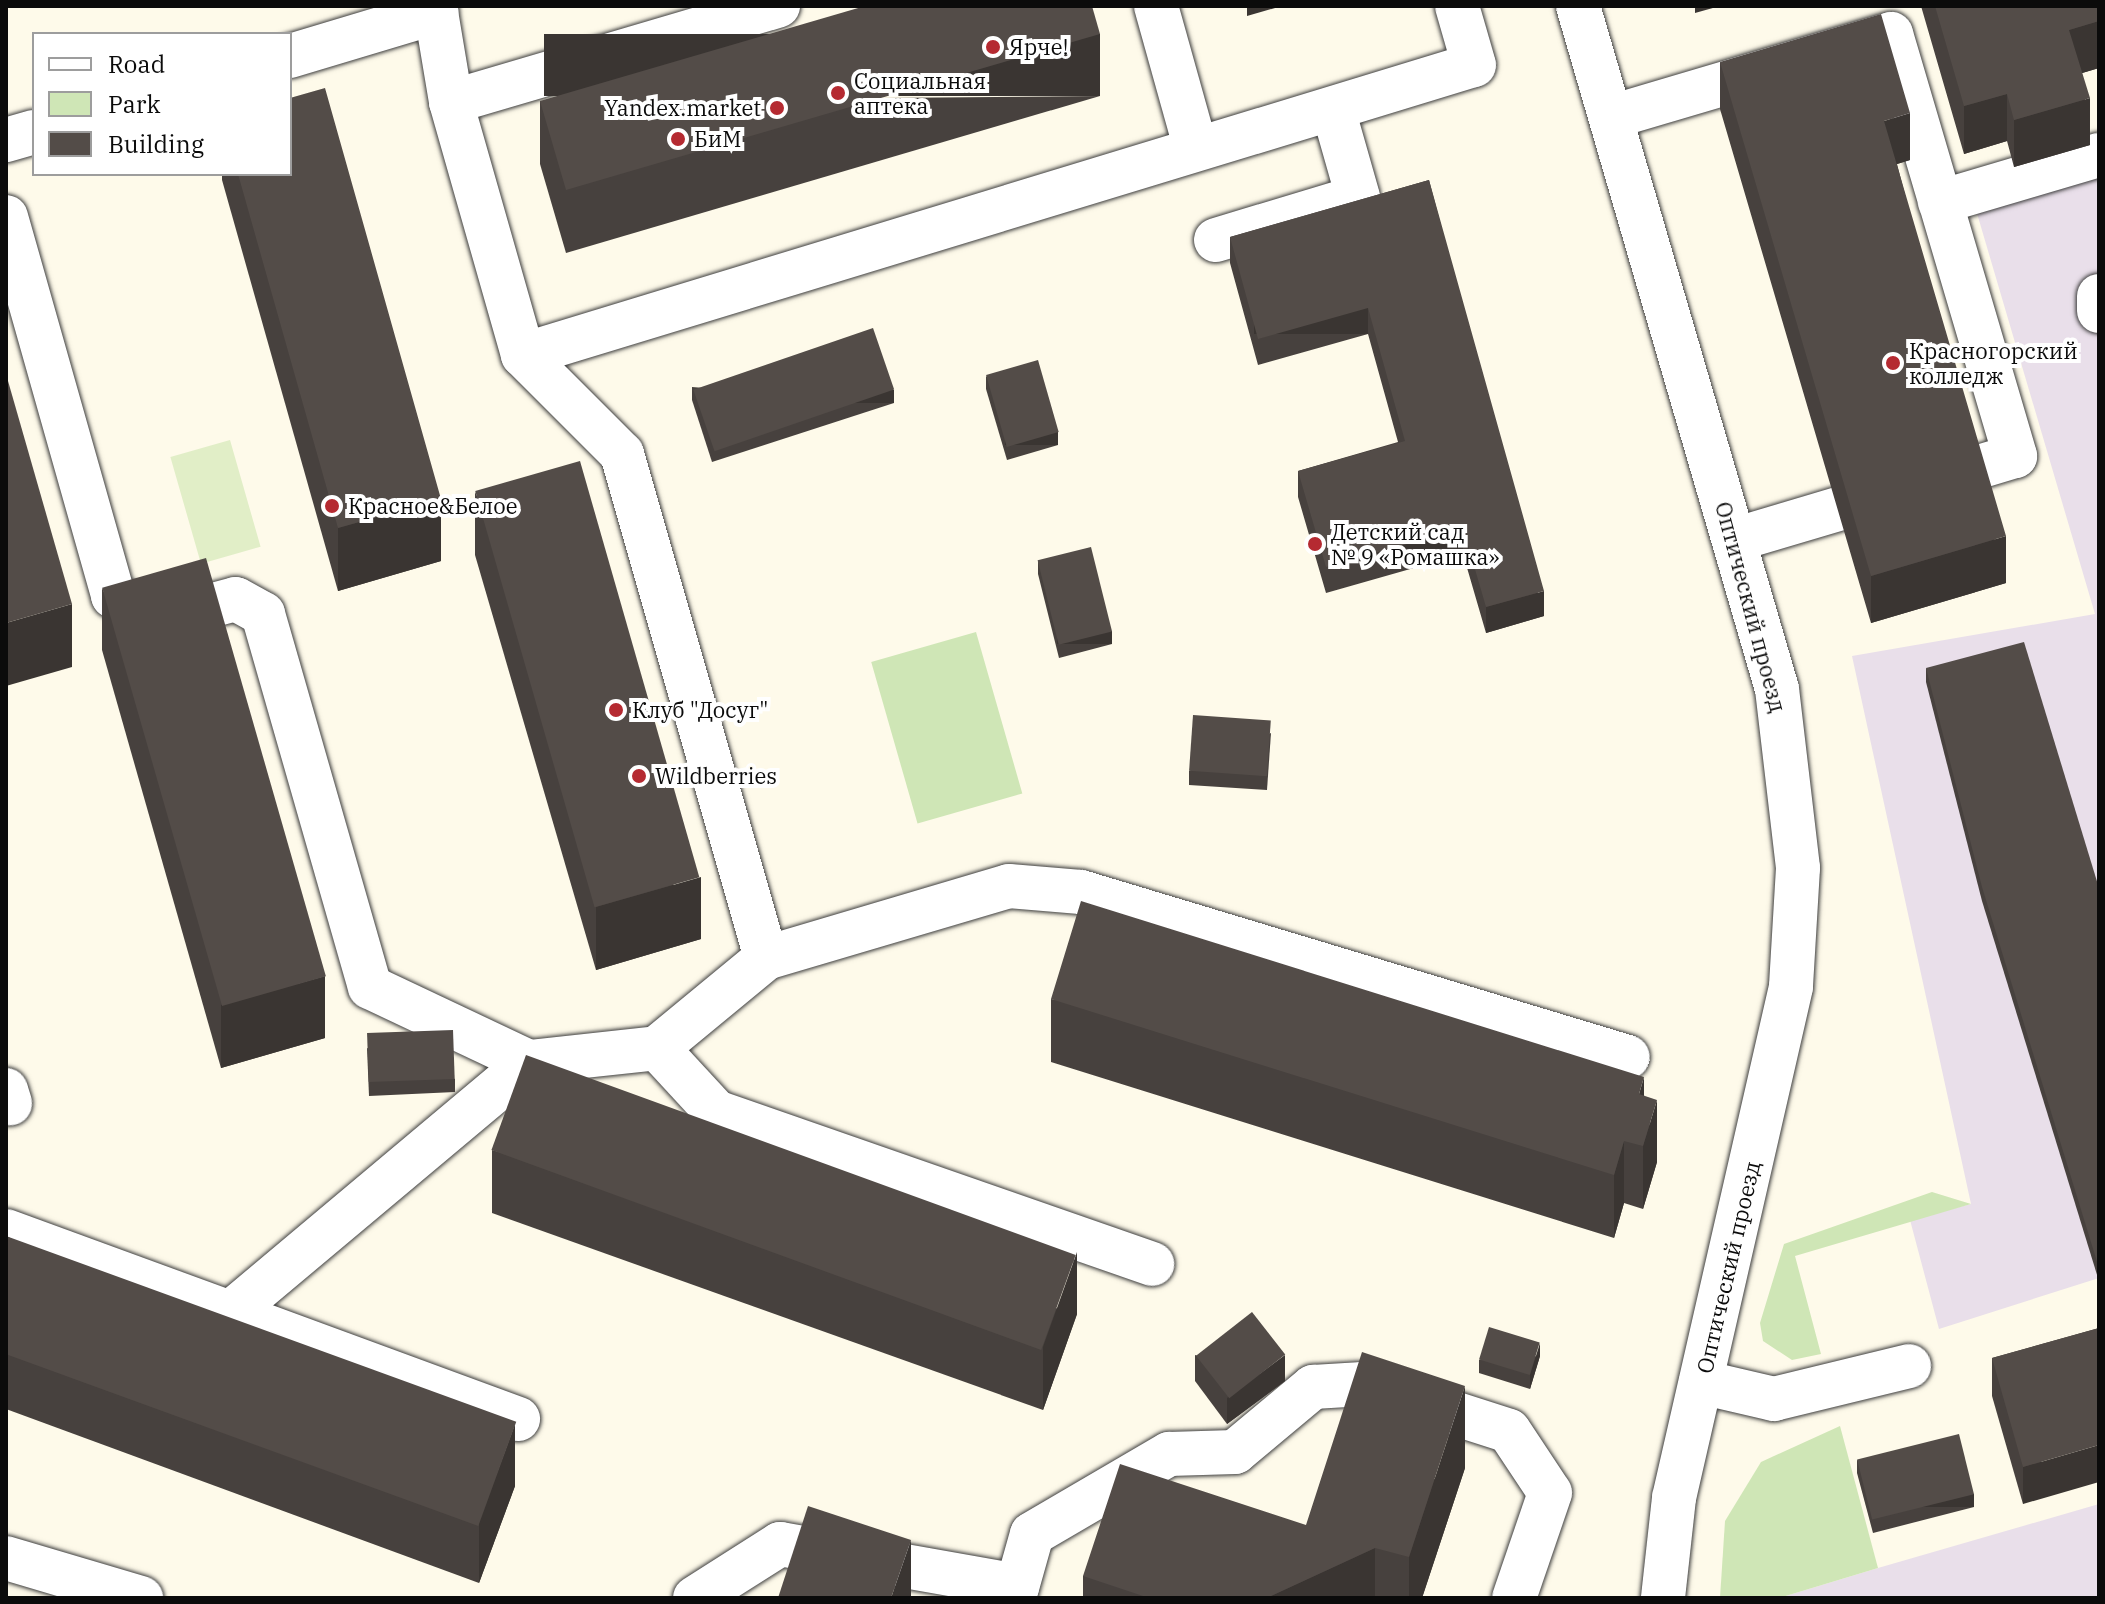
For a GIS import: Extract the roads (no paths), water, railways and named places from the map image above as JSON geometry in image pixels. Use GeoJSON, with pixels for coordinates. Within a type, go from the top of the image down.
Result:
{"type":"FeatureCollection","features":[{"type":"Feature","properties":{"kind":"street"},"geometry":{"type":"LineString","coordinates":[[451,102],[778,6]]}},
{"type":"Feature","properties":{"kind":"street"},"geometry":{"type":"LineString","coordinates":[[1156,6],[1196,149]]}},
{"type":"Feature","properties":{"kind":"street"},"geometry":{"type":"LineString","coordinates":[[523,355],[1474,65],[1457,6]]}},
{"type":"Feature","properties":{"kind":"street","name":"Оптический проезд"},"geometry":{"type":"LineString","coordinates":[[1578,6],[1777,689],[1798,868],[1791,987],[1674,1498],[1663,1598]]}},
{"type":"Feature","properties":{"kind":"street"},"geometry":{"type":"LineString","coordinates":[[292,55],[436,9],[451,102],[523,355],[622,454],[766,958]]}},
{"type":"Feature","properties":{"kind":"street"},"geometry":{"type":"LineString","coordinates":[[1611,117],[1891,34],[2015,456],[1972,469]]}},
{"type":"Feature","properties":{"kind":"street"},"geometry":{"type":"LineString","coordinates":[[1216,240],[1358,197],[1333,109]]}},
{"type":"Feature","properties":{"kind":"street"},"geometry":{"type":"LineString","coordinates":[[6,140],[32,133]]}},
{"type":"Feature","properties":{"kind":"street"},"geometry":{"type":"LineString","coordinates":[[1940,202],[2099,155]]}},
{"type":"Feature","properties":{"kind":"street"},"geometry":{"type":"LineString","coordinates":[[6,217],[113,596],[165,618],[236,599],[263,614],[370,987],[529,1062],[657,1048],[766,958],[1009,886],[1081,892],[1628,1057]]}},
{"type":"Feature","properties":{"kind":"street"},"geometry":{"type":"LineString","coordinates":[[2099,296],[2099,311]]}},
{"type":"Feature","properties":{"kind":"street"},"geometry":{"type":"LineString","coordinates":[[1734,540],[1838,509]]}},
{"type":"Feature","properties":{"kind":"street"},"geometry":{"type":"LineString","coordinates":[[657,1048],[716,1112],[1152,1264]]}},
{"type":"Feature","properties":{"kind":"street"},"geometry":{"type":"LineString","coordinates":[[230,1313],[529,1062]]}},
{"type":"Feature","properties":{"kind":"street"},"geometry":{"type":"LineString","coordinates":[[6,1231],[518,1419]]}},
{"type":"Feature","properties":{"kind":"street"},"geometry":{"type":"LineString","coordinates":[[1701,1382],[1774,1399],[1909,1366]]}},
{"type":"Feature","properties":{"kind":"street"},"geometry":{"type":"LineString","coordinates":[[695,1598],[780,1544],[1015,1592],[1032,1534],[1169,1454],[1235,1452],[1313,1387],[1363,1384],[1509,1431],[1550,1493],[1514,1598]]}},
{"type":"Feature","properties":{"kind":"street"},"geometry":{"type":"LineString","coordinates":[[6,1558],[141,1598]]}},
{"type":"Feature","properties":{"kind":"place","name":"Ярче!"},"geometry":{"type":"Point","coordinates":[993,47]}},
{"type":"Feature","properties":{"kind":"place","name":"Социальная аптека"},"geometry":{"type":"Point","coordinates":[838,93]}},
{"type":"Feature","properties":{"kind":"place","name":"Yandex.market"},"geometry":{"type":"Point","coordinates":[777,108]}},
{"type":"Feature","properties":{"kind":"place","name":"БиМ"},"geometry":{"type":"Point","coordinates":[678,139]}},
{"type":"Feature","properties":{"kind":"place","name":"Красногорский колледж"},"geometry":{"type":"Point","coordinates":[1893,363]}},
{"type":"Feature","properties":{"kind":"place","name":"Красное&Белое"},"geometry":{"type":"Point","coordinates":[332,506]}},
{"type":"Feature","properties":{"kind":"place","name":"Детский сад № 9 «Ромашка»"},"geometry":{"type":"Point","coordinates":[1315,544]}},
{"type":"Feature","properties":{"kind":"place","name":"Клуб \"Досуг\""},"geometry":{"type":"Point","coordinates":[616,710]}},
{"type":"Feature","properties":{"kind":"place","name":"Wildberries"},"geometry":{"type":"Point","coordinates":[639,776]}}]}
